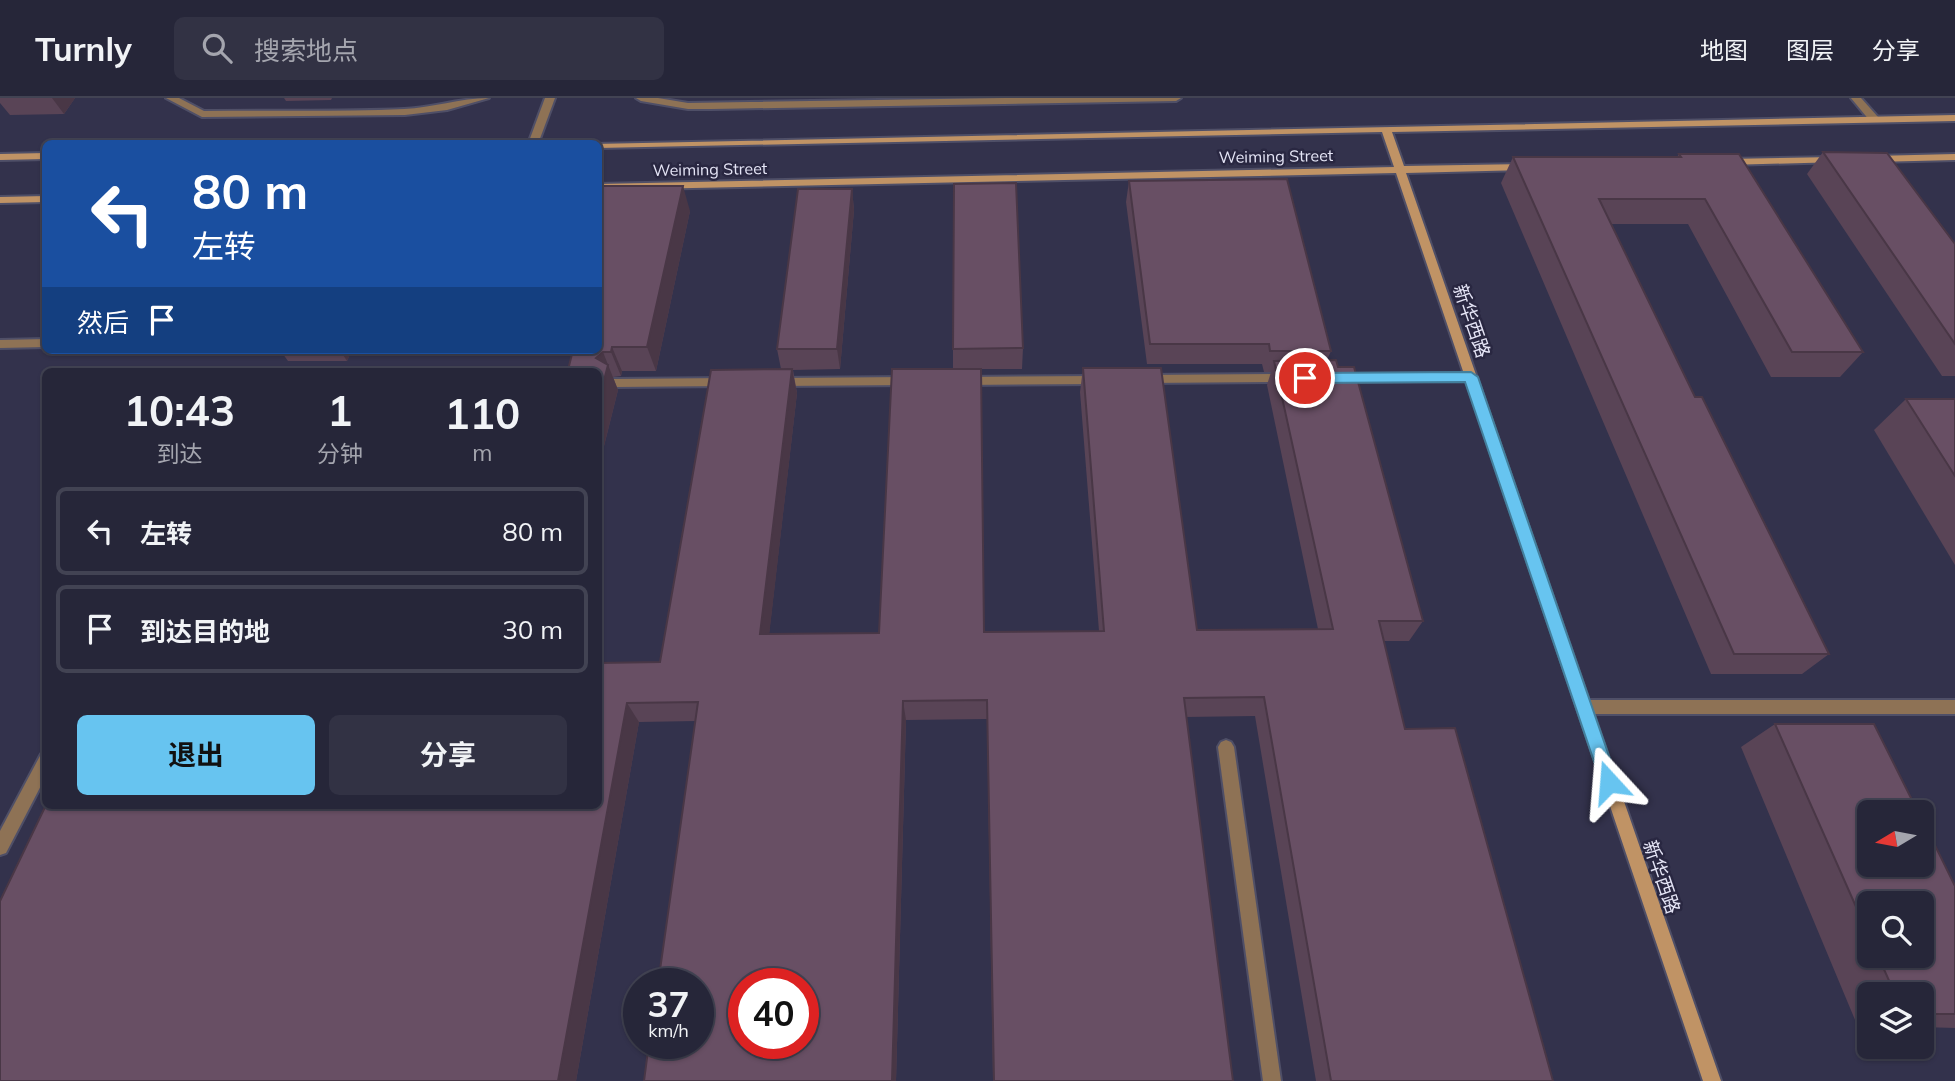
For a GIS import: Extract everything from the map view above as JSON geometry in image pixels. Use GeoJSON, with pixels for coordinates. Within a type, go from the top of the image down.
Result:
{"type":"FeatureCollection","features":[{"type":"Feature","properties":{"kind":"street","name":"Weiming Street"},"geometry":{"type":"LineString","coordinates":[[602,145],[1955,118]]}},
{"type":"Feature","properties":{"kind":"street","name":"新华西路"},"geometry":{"type":"LineString","coordinates":[[1386,129],[1712,1081]]}},
{"type":"Feature","properties":{"kind":"street"},"geometry":{"type":"LineString","coordinates":[[0,157],[42,156]]}},
{"type":"Feature","properties":{"kind":"street"},"geometry":{"type":"LineString","coordinates":[[1858,159],[1955,157]]}},
{"type":"Feature","properties":{"kind":"street"},"geometry":{"type":"LineString","coordinates":[[1719,162],[1844,160]]}},
{"type":"Feature","properties":{"kind":"street","name":"Weiming Street"},"geometry":{"type":"LineString","coordinates":[[602,187],[1539,166]]}},
{"type":"Feature","properties":{"kind":"street"},"geometry":{"type":"LineString","coordinates":[[0,200],[42,199]]}},
{"type":"Feature","properties":{"kind":"lane"},"geometry":{"type":"LineString","coordinates":[[171,98],[202,114],[405,112],[447,107],[485,98]]}},
{"type":"Feature","properties":{"kind":"lane"},"geometry":{"type":"LineString","coordinates":[[534,140],[550,98]]}},
{"type":"Feature","properties":{"kind":"lane"},"geometry":{"type":"LineString","coordinates":[[641,98],[688,106],[820,101],[1175,98]]}},
{"type":"Feature","properties":{"kind":"lane"},"geometry":{"type":"LineString","coordinates":[[1856,98],[1874,120]]}},
{"type":"Feature","properties":{"kind":"lane"},"geometry":{"type":"LineString","coordinates":[[0,344],[42,343]]}},
{"type":"Feature","properties":{"kind":"lane"},"geometry":{"type":"LineString","coordinates":[[1333,378],[1471,377]]}},
{"type":"Feature","properties":{"kind":"lane"},"geometry":{"type":"LineString","coordinates":[[1125,380],[1305,378]]}},
{"type":"Feature","properties":{"kind":"lane"},"geometry":{"type":"LineString","coordinates":[[946,381],[1112,380]]}},
{"type":"Feature","properties":{"kind":"lane"},"geometry":{"type":"LineString","coordinates":[[766,382],[918,381]]}},
{"type":"Feature","properties":{"kind":"lane"},"geometry":{"type":"LineString","coordinates":[[614,383],[738,382]]}},
{"type":"Feature","properties":{"kind":"lane"},"geometry":{"type":"LineString","coordinates":[[1584,707],[1955,707]]}},
{"type":"Feature","properties":{"kind":"lane"},"geometry":{"type":"LineString","coordinates":[[1226,747],[1272,1081]]}},
{"type":"Feature","properties":{"kind":"lane"},"geometry":{"type":"LineString","coordinates":[[0,847],[42,768]]}},
{"type":"Feature","properties":{"kind":"building"},"geometry":{"type":"Polygon","coordinates":[[[1823,152],[1887,153],[1955,244],[1955,344],[1823,152]]]}},
{"type":"Feature","properties":{"kind":"building"},"geometry":{"type":"Polygon","coordinates":[[[1679,154],[1739,154],[1863,352],[1792,352],[1705,199],[1599,199],[1695,397],[1702,397],[1829,654],[1734,654],[1513,157],[1681,157],[1679,154]]]}},
{"type":"Feature","properties":{"kind":"building"},"geometry":{"type":"Polygon","coordinates":[[[1287,179],[1331,351],[1270,351],[1269,344],[1150,344],[1129,181],[1287,179]]]}},
{"type":"Feature","properties":{"kind":"building"},"geometry":{"type":"Polygon","coordinates":[[[1016,183],[1023,348],[953,349],[954,184],[1016,183]]]}},
{"type":"Feature","properties":{"kind":"building"},"geometry":{"type":"Polygon","coordinates":[[[602,186],[683,186],[647,347],[612,347],[611,352],[603,352],[602,186]]]}},
{"type":"Feature","properties":{"kind":"building"},"geometry":{"type":"Polygon","coordinates":[[[798,189],[852,189],[837,349],[777,349],[798,189]]]}},
{"type":"Feature","properties":{"kind":"building"},"geometry":{"type":"Polygon","coordinates":[[[572,354],[601,354],[596,358],[608,365],[602,388],[602,368],[568,368],[572,354]]]}},
{"type":"Feature","properties":{"kind":"building"},"geometry":{"type":"Polygon","coordinates":[[[1336,360],[1338,367],[1354,367],[1423,621],[1379,621],[1405,729],[1455,728],[1553,1081],[1331,1081],[1264,697],[1184,698],[1233,1081],[994,1081],[987,700],[903,701],[892,1081],[644,1081],[647,1059],[714,1059],[714,968],[660,968],[698,702],[627,703],[558,1081],[0,1081],[0,901],[44,809],[602,809],[602,663],[660,662],[711,370],[792,369],[760,634],[879,633],[892,369],[981,369],[984,632],[1104,631],[1083,368],[1161,368],[1197,630],[1333,629],[1274,361],[1336,360]]]}},
{"type":"Feature","properties":{"kind":"building"},"geometry":{"type":"Polygon","coordinates":[[[1906,399],[1955,399],[1955,476],[1906,399]]]}},
{"type":"Feature","properties":{"kind":"building"},"geometry":{"type":"Polygon","coordinates":[[[1775,724],[1874,724],[1912,800],[1857,800],[1857,877],[1934,877],[1934,843],[1955,886],[1955,1014],[1934,1014],[1934,982],[1890,982],[1883,968],[1934,968],[1934,891],[1857,891],[1857,909],[1775,724]]]}},
{"type":"Feature","properties":{"kind":"route"},"geometry":{"type":"LineString","coordinates":[[1305,378],[1471,377],[1609,782]]}}]}
